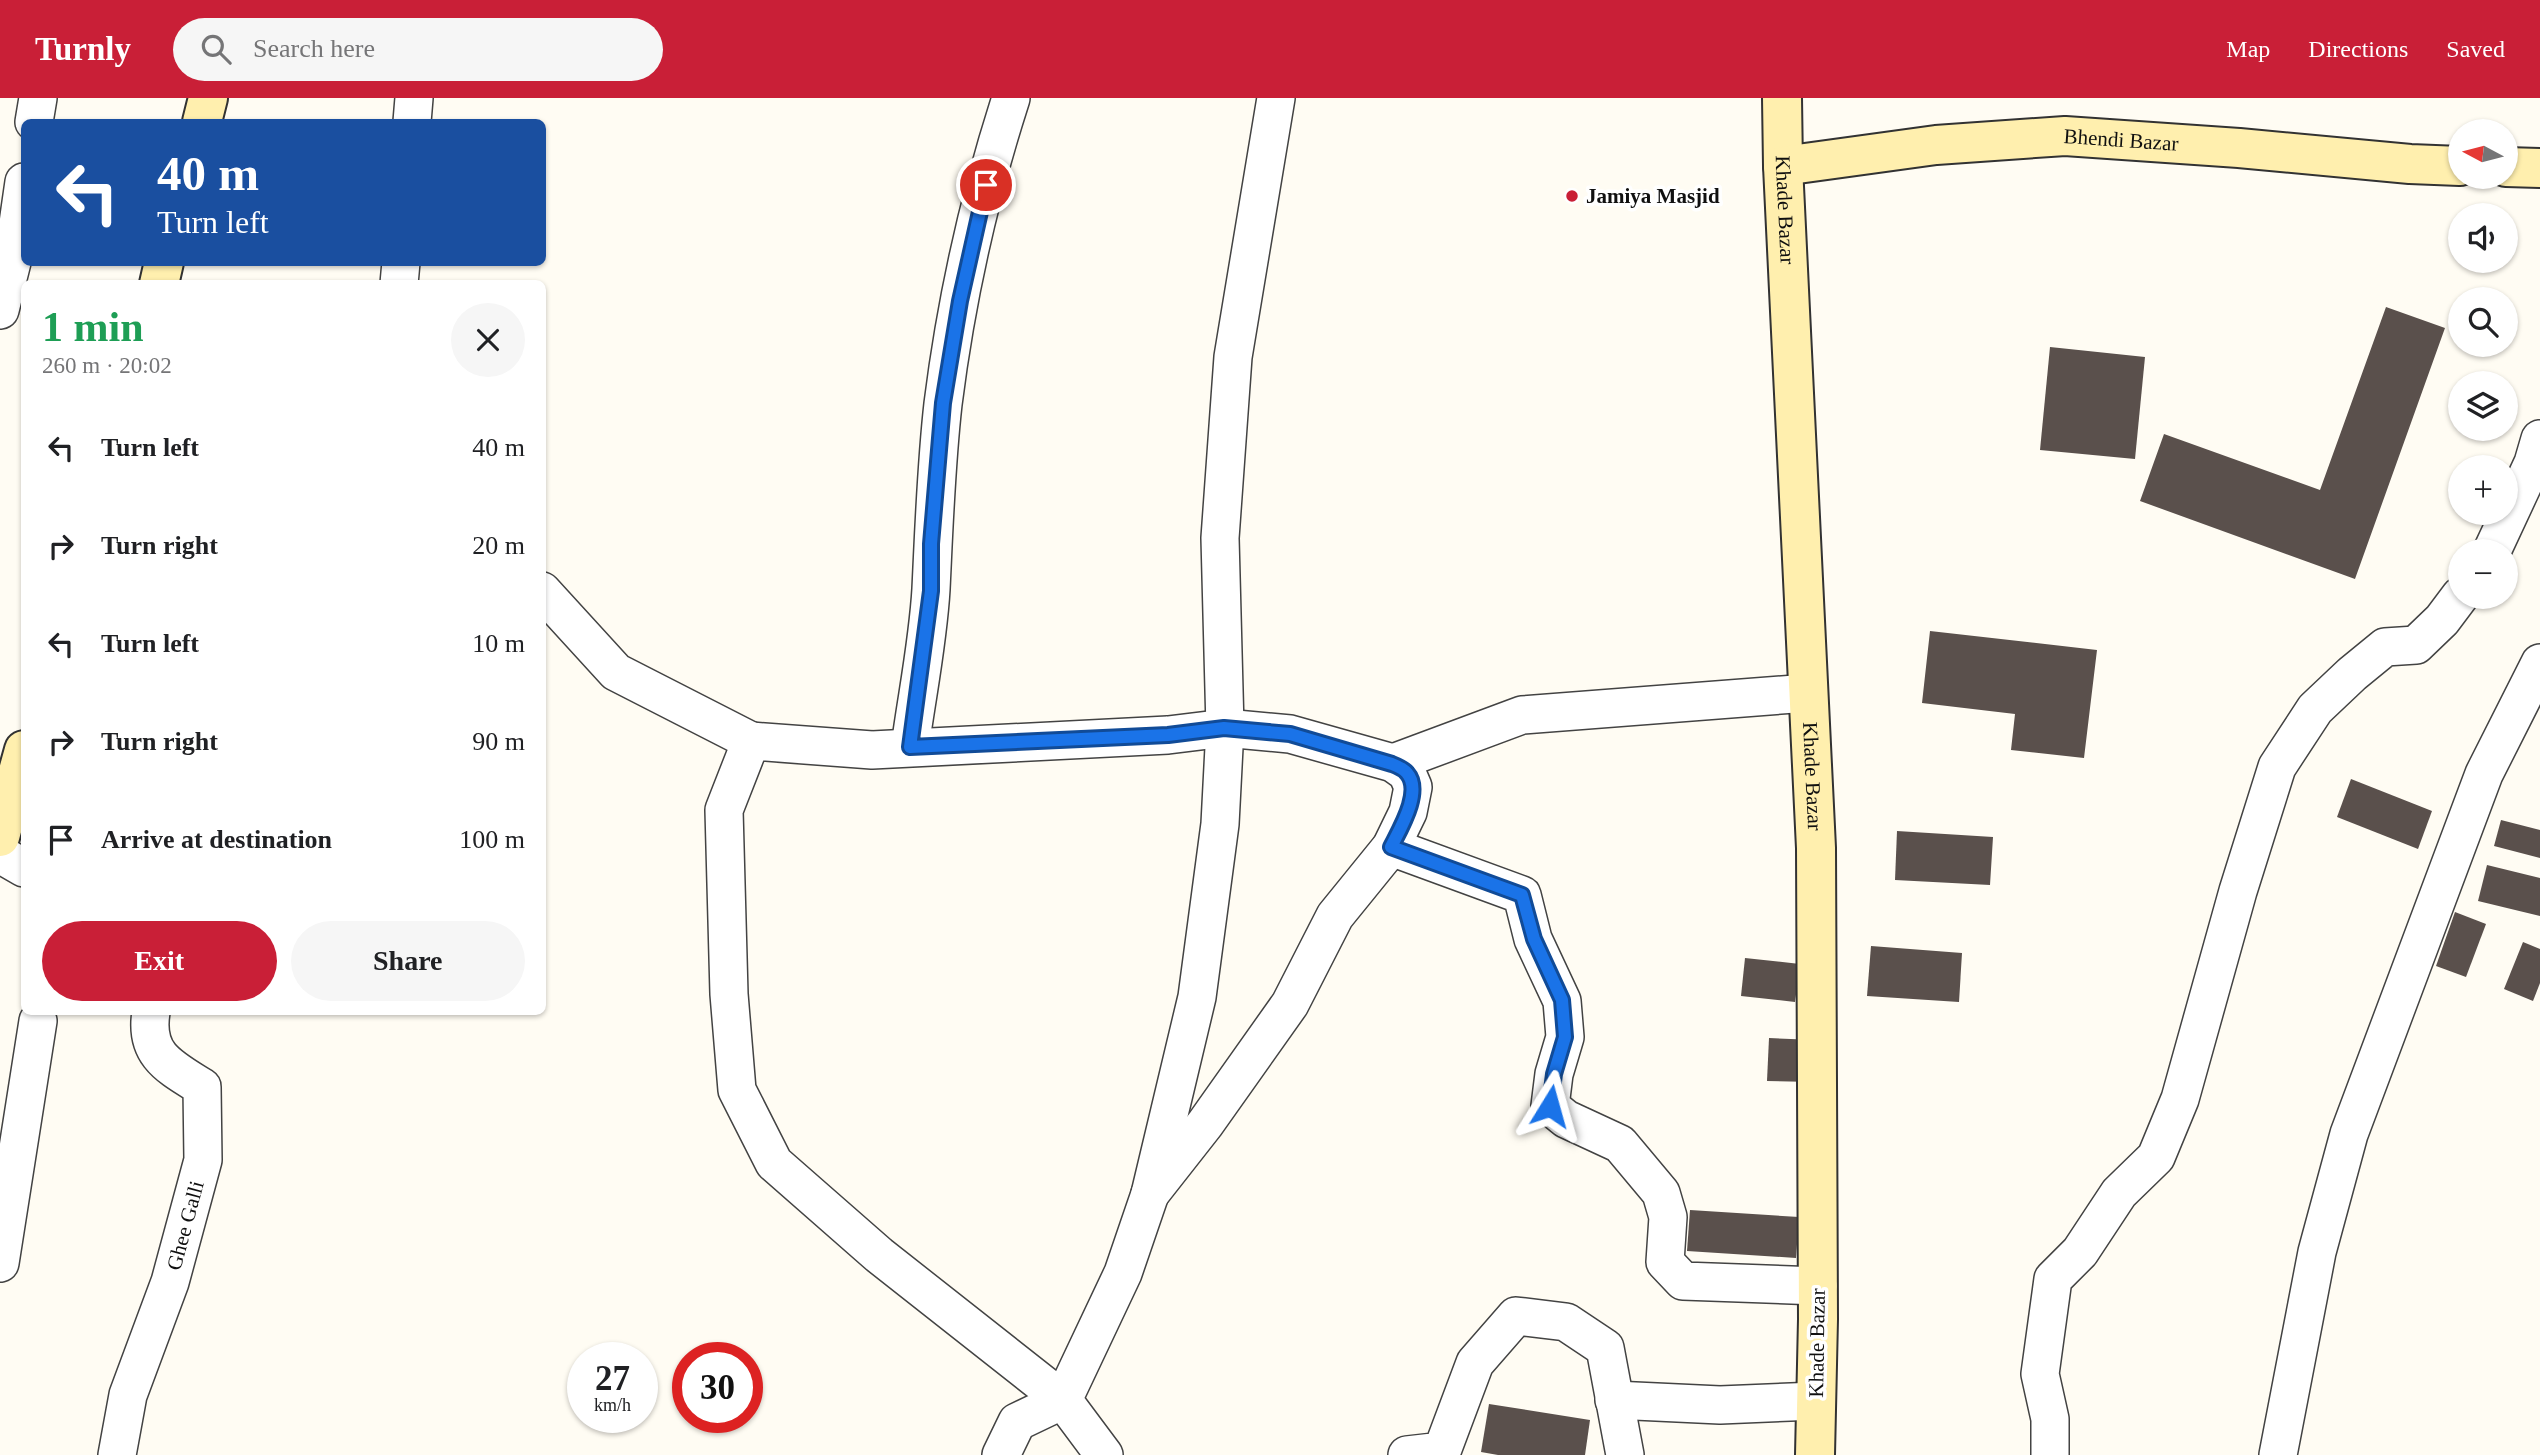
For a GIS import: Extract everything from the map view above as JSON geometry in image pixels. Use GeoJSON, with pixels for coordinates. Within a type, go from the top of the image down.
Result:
{"type":"FeatureCollection","features":[{"type":"Feature","properties":{"kind":"main road"},"geometry":{"type":"LineString","coordinates":[[203,119],[208,98]]}},
{"type":"Feature","properties":{"kind":"main road","name":"Khade Bazar"},"geometry":{"type":"LineString","coordinates":[[1782,98],[1816,848],[1818,1286],[1815,1455]]}},
{"type":"Feature","properties":{"kind":"main road","name":"Bhendi Bazar"},"geometry":{"type":"LineString","coordinates":[[1783,166],[1936,145],[2065,136],[2448,166]]}},
{"type":"Feature","properties":{"kind":"main road"},"geometry":{"type":"LineString","coordinates":[[2518,167],[2540,168]]}},
{"type":"Feature","properties":{"kind":"main road"},"geometry":{"type":"LineString","coordinates":[[0,837],[21,761]]}},
{"type":"Feature","properties":{"kind":"street"},"geometry":{"type":"LineString","coordinates":[[34,119],[38,98]]}},
{"type":"Feature","properties":{"kind":"street"},"geometry":{"type":"LineString","coordinates":[[412,119],[414,98]]}},
{"type":"Feature","properties":{"kind":"street"},"geometry":{"type":"LineString","coordinates":[[910,747],[931,591],[931,544],[943,403],[960,301],[991,160],[1011,98]]}},
{"type":"Feature","properties":{"kind":"street"},"geometry":{"type":"LineString","coordinates":[[1001,1455],[1017,1422],[1063,1400],[1123,1273],[1150,1194],[1197,997],[1220,824],[1224,728],[1220,538],[1233,357],[1276,98]]}},
{"type":"Feature","properties":{"kind":"street"},"geometry":{"type":"LineString","coordinates":[[0,310],[13,258],[21,203]]}},
{"type":"Feature","properties":{"kind":"street"},"geometry":{"type":"LineString","coordinates":[[2498,539],[2533,463],[2540,439]]}},
{"type":"Feature","properties":{"kind":"street"},"geometry":{"type":"LineString","coordinates":[[546,595],[616,672],[751,741],[872,750],[1168,735],[1224,728],[1290,734],[1392,764],[1407,773],[1413,787],[1408,812],[1391,847],[1335,916],[1290,1004],[1205,1124],[1150,1194]]}},
{"type":"Feature","properties":{"kind":"street"},"geometry":{"type":"LineString","coordinates":[[2050,1455],[2050,1419],[2040,1374],[2053,1279],[2080,1252],[2119,1193],[2156,1157],[2180,1099],[2238,891],[2277,767],[2315,709],[2334,691],[2385,648],[2416,645],[2450,609]]}},
{"type":"Feature","properties":{"kind":"street"},"geometry":{"type":"LineString","coordinates":[[2278,1455],[2317,1252],[2349,1134],[2484,774],[2540,663]]}},
{"type":"Feature","properties":{"kind":"street"},"geometry":{"type":"LineString","coordinates":[[1392,764],[1522,715],[1808,693]]}},
{"type":"Feature","properties":{"kind":"street"},"geometry":{"type":"LineString","coordinates":[[751,741],[724,810],[729,994],[737,1090],[774,1163],[879,1255],[1063,1400],[1104,1455]]}},
{"type":"Feature","properties":{"kind":"street"},"geometry":{"type":"LineString","coordinates":[[1391,847],[1522,895],[1534,939],[1562,1000],[1565,1037],[1554,1074],[1550,1106],[1566,1119],[1620,1144],[1661,1194],[1668,1217],[1665,1262],[1683,1281],[1818,1286]]}},
{"type":"Feature","properties":{"kind":"street"},"geometry":{"type":"LineString","coordinates":[[0,854],[21,866]]}},
{"type":"Feature","properties":{"kind":"street","name":"Ghee Galli"},"geometry":{"type":"LineString","coordinates":[[117,1455],[128,1395],[170,1282],[203,1160],[202,1087],[165,1064],[153,1046],[148,1029],[151,1015]]}},
{"type":"Feature","properties":{"kind":"street"},"geometry":{"type":"LineString","coordinates":[[0,1263],[38,1021]]}},
{"type":"Feature","properties":{"kind":"street"},"geometry":{"type":"LineString","coordinates":[[1407,1455],[1442,1451],[1475,1363],[1516,1316],[1566,1322],[1605,1348],[1625,1455]]}},
{"type":"Feature","properties":{"kind":"street"},"geometry":{"type":"LineString","coordinates":[[1614,1400],[1720,1405],[1816,1401]]}},
{"type":"Feature","properties":{"kind":"building"},"geometry":{"type":"Polygon","coordinates":[[[2386,307],[2445,328],[2355,579],[2140,501],[2164,434],[2320,490],[2386,307]]]}},
{"type":"Feature","properties":{"kind":"building"},"geometry":{"type":"Polygon","coordinates":[[[2050,347],[2145,357],[2135,459],[2040,450],[2050,347]]]}},
{"type":"Feature","properties":{"kind":"building"},"geometry":{"type":"Polygon","coordinates":[[[1930,631],[2097,650],[2084,758],[2011,750],[2015,714],[1922,703],[1930,631]]]}},
{"type":"Feature","properties":{"kind":"building"},"geometry":{"type":"Polygon","coordinates":[[[2351,779],[2432,811],[2418,849],[2337,817],[2351,779]]]}},
{"type":"Feature","properties":{"kind":"building"},"geometry":{"type":"Polygon","coordinates":[[[2501,820],[2540,830],[2540,858],[2494,846],[2501,820]]]}},
{"type":"Feature","properties":{"kind":"building"},"geometry":{"type":"Polygon","coordinates":[[[1897,831],[1993,837],[1990,885],[1895,880],[1897,831]]]}},
{"type":"Feature","properties":{"kind":"building"},"geometry":{"type":"Polygon","coordinates":[[[2487,865],[2540,878],[2540,916],[2478,901],[2487,865]]]}},
{"type":"Feature","properties":{"kind":"building"},"geometry":{"type":"Polygon","coordinates":[[[2455,912],[2486,924],[2466,977],[2436,966],[2455,912]]]}},
{"type":"Feature","properties":{"kind":"building"},"geometry":{"type":"Polygon","coordinates":[[[2523,942],[2540,949],[2540,983],[2533,1001],[2504,989],[2523,942]]]}},
{"type":"Feature","properties":{"kind":"building"},"geometry":{"type":"Polygon","coordinates":[[[1871,946],[1962,953],[1959,1002],[1867,996],[1871,946]]]}},
{"type":"Feature","properties":{"kind":"building"},"geometry":{"type":"Polygon","coordinates":[[[1745,958],[1800,964],[1795,1002],[1741,996],[1745,958]]]}},
{"type":"Feature","properties":{"kind":"building"},"geometry":{"type":"Polygon","coordinates":[[[1769,1038],[1816,1040],[1814,1082],[1767,1081],[1769,1038]]]}},
{"type":"Feature","properties":{"kind":"building"},"geometry":{"type":"Polygon","coordinates":[[[1690,1210],[1799,1217],[1796,1258],[1687,1251],[1690,1210]]]}},
{"type":"Feature","properties":{"kind":"building"},"geometry":{"type":"Polygon","coordinates":[[[1489,1404],[1590,1420],[1585,1455],[1498,1455],[1481,1452],[1489,1404]]]}},
{"type":"Feature","properties":{"kind":"place","name":"Jamiya Masjid"},"geometry":{"type":"Point","coordinates":[1572,196]}},
{"type":"Feature","properties":{"kind":"route"},"geometry":{"type":"LineString","coordinates":[[986,185],[960,301],[943,403],[931,544],[931,591],[910,747],[1168,735],[1224,728],[1290,734],[1392,764],[1407,773],[1413,787],[1408,812],[1391,847],[1522,895],[1534,939],[1562,1000],[1565,1037],[1554,1074],[1550,1106]]}}]}
